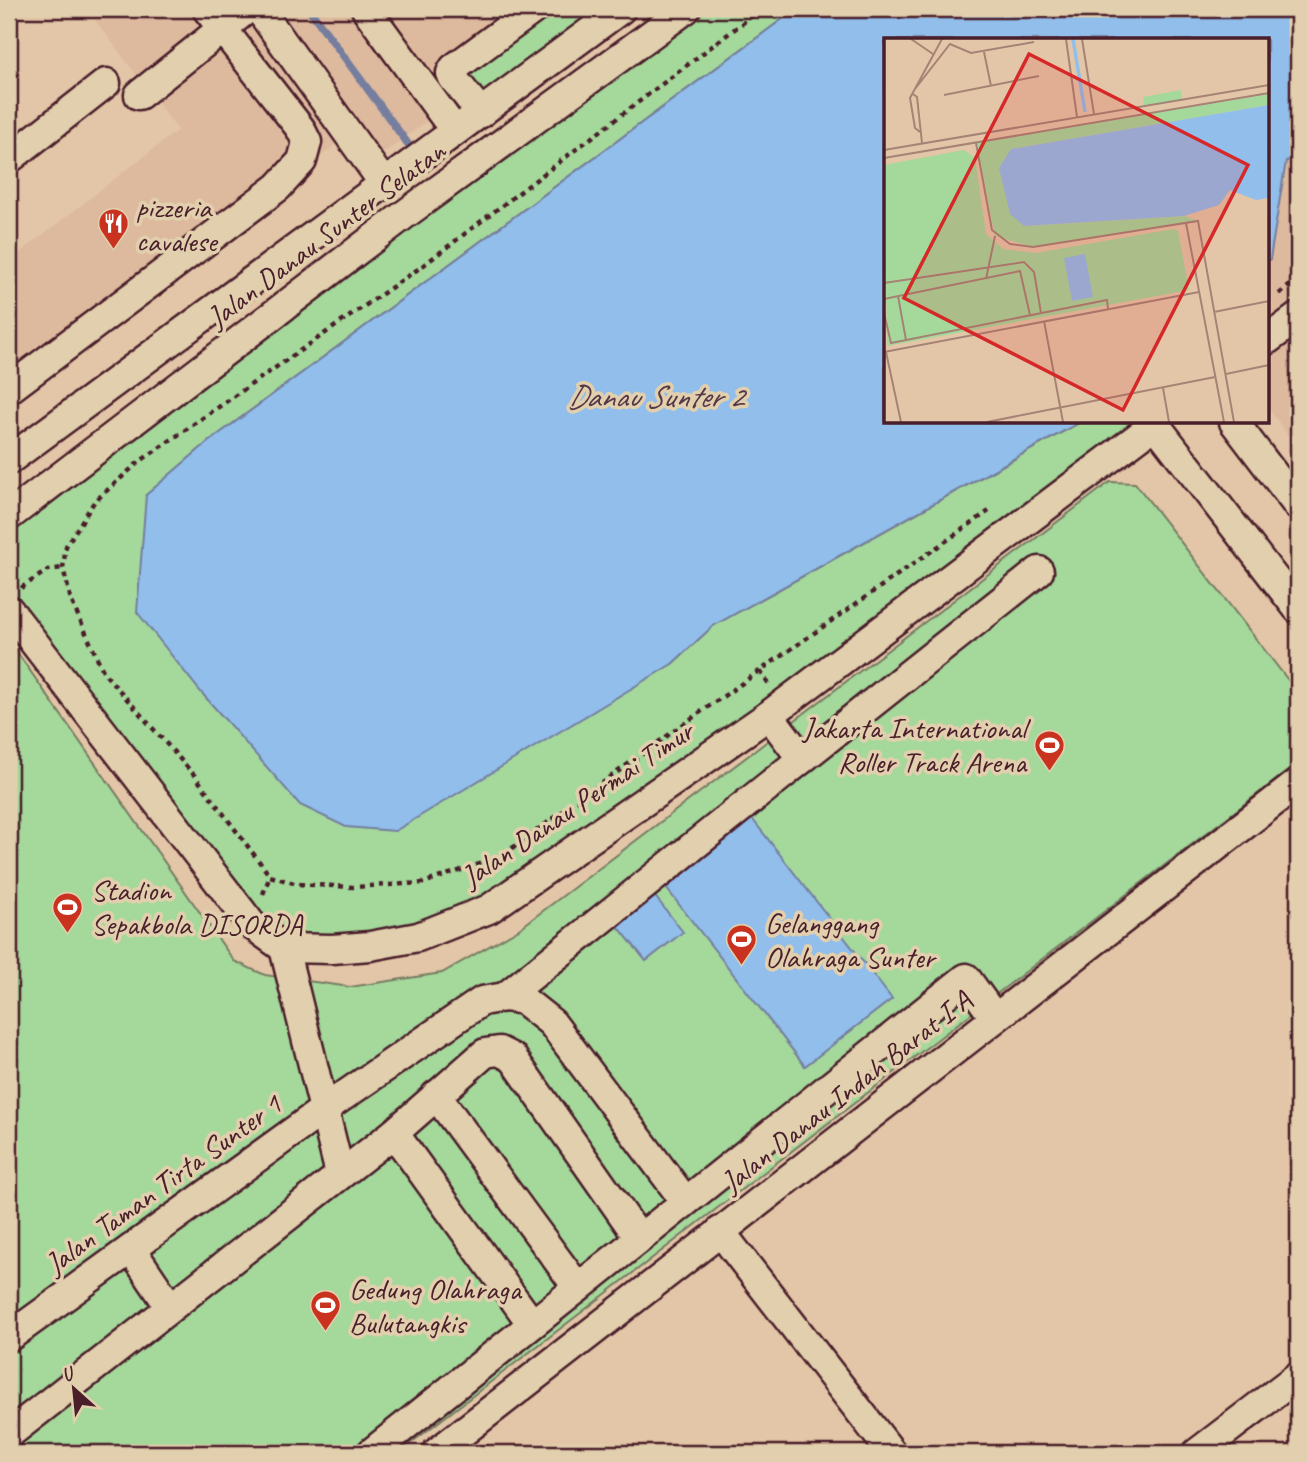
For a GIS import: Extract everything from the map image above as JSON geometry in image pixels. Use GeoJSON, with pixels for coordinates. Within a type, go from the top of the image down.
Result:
{"type":"FeatureCollection","features":[{"type":"Feature","properties":{"kind":"street"},"geometry":{"type":"LineString","coordinates":[[139,95],[214,19],[247,9]]}},
{"type":"Feature","properties":{"kind":"street"},"geometry":{"type":"LineString","coordinates":[[259,9],[391,180]]}},
{"type":"Feature","properties":{"kind":"street"},"geometry":{"type":"LineString","coordinates":[[366,9],[447,137]]}},
{"type":"Feature","properties":{"kind":"street"},"geometry":{"type":"LineString","coordinates":[[481,113],[451,73],[454,68],[534,9]]}},
{"type":"Feature","properties":{"kind":"street","name":"Jalan Danau Sunter Selatan"},"geometry":{"type":"LineString","coordinates":[[9,460],[621,9]]}},
{"type":"Feature","properties":{"kind":"street","name":"Jalan Danau Sunter Selatan"},"geometry":{"type":"LineString","coordinates":[[9,516],[419,205],[686,9]]}},
{"type":"Feature","properties":{"kind":"street"},"geometry":{"type":"LineString","coordinates":[[9,389],[278,187],[302,161],[307,142],[300,128],[214,19]]}},
{"type":"Feature","properties":{"kind":"street"},"geometry":{"type":"LineString","coordinates":[[9,159],[106,83]]}},
{"type":"Feature","properties":{"kind":"street"},"geometry":{"type":"LineString","coordinates":[[1268,339],[1298,317]]}},
{"type":"Feature","properties":{"kind":"street","name":"Jalan Danau Permai Timur"},"geometry":{"type":"LineString","coordinates":[[284,947],[332,949],[370,946],[418,936],[489,909],[769,715],[1155,424]]}},
{"type":"Feature","properties":{"kind":"street"},"geometry":{"type":"LineString","coordinates":[[1157,424],[1298,609]]}},
{"type":"Feature","properties":{"kind":"street"},"geometry":{"type":"LineString","coordinates":[[1236,424],[1298,506]]}},
{"type":"Feature","properties":{"kind":"street"},"geometry":{"type":"LineString","coordinates":[[505,997],[1039,571]]}},
{"type":"Feature","properties":{"kind":"street"},"geometry":{"type":"LineString","coordinates":[[14,600],[252,925],[284,947]]}},
{"type":"Feature","properties":{"kind":"street"},"geometry":{"type":"LineString","coordinates":[[769,715],[802,759]]}},
{"type":"Feature","properties":{"kind":"street","name":"Jalan Danau Indah Barat I A"},"geometry":{"type":"LineString","coordinates":[[436,1453],[1298,782]]}},
{"type":"Feature","properties":{"kind":"street","name":"Jalan Taman Tirta Sunter 1"},"geometry":{"type":"LineString","coordinates":[[284,947],[340,1174]]}},
{"type":"Feature","properties":{"kind":"street"},"geometry":{"type":"LineString","coordinates":[[371,1453],[966,978],[995,1018]]}},
{"type":"Feature","properties":{"kind":"street"},"geometry":{"type":"LineString","coordinates":[[505,997],[523,1000],[552,1023],[685,1201]]}},
{"type":"Feature","properties":{"kind":"street","name":"Jalan Taman Tirta Sunter 1"},"geometry":{"type":"LineString","coordinates":[[9,1337],[323,1110],[482,1001],[505,997]]}},
{"type":"Feature","properties":{"kind":"street"},"geometry":{"type":"LineString","coordinates":[[9,1434],[394,1133],[485,1053],[499,1051],[513,1058],[639,1238]]}},
{"type":"Feature","properties":{"kind":"street"},"geometry":{"type":"LineString","coordinates":[[436,1094],[578,1288]]}},
{"type":"Feature","properties":{"kind":"street"},"geometry":{"type":"LineString","coordinates":[[394,1133],[532,1325]]}},
{"type":"Feature","properties":{"kind":"street"},"geometry":{"type":"LineString","coordinates":[[720,1231],[892,1453]]}},
{"type":"Feature","properties":{"kind":"street"},"geometry":{"type":"LineString","coordinates":[[131,1249],[170,1307]]}},
{"type":"Feature","properties":{"kind":"street"},"geometry":{"type":"LineString","coordinates":[[1197,1453],[1298,1376]]}},
{"type":"Feature","properties":{"kind":"path"},"geometry":{"type":"LineString","coordinates":[[761,9],[421,267],[139,462],[94,502],[66,546],[63,568],[71,600],[104,673],[195,776],[270,876],[309,885],[353,887],[424,883],[500,857],[685,723],[995,507]]}},
{"type":"Feature","properties":{"kind":"path"},"geometry":{"type":"LineString","coordinates":[[1277,295],[1298,279]]}},
{"type":"Feature","properties":{"kind":"path"},"geometry":{"type":"LineString","coordinates":[[14,600],[47,570],[63,568]]}},
{"type":"Feature","properties":{"kind":"shaded area"},"geometry":{"type":"Polygon","coordinates":[[[87,9],[581,9],[367,165],[346,137],[9,389],[9,261],[178,130],[87,9]]]}},
{"type":"Feature","properties":{"kind":"shaded area"},"geometry":{"type":"Polygon","coordinates":[[[1298,159],[1298,450],[1268,407],[1268,261],[1286,160],[1298,159]]]}},
{"type":"Feature","properties":{"kind":"green space"},"geometry":{"type":"Polygon","coordinates":[[[534,9],[621,9],[481,113],[454,68],[534,9]]]}},
{"type":"Feature","properties":{"kind":"green space"},"geometry":{"type":"Polygon","coordinates":[[[688,9],[796,9],[208,442],[146,495],[672,664],[713,626],[1077,424],[1154,424],[489,909],[418,937],[284,948],[9,610],[9,517],[688,9]]]}},
{"type":"Feature","properties":{"kind":"green space","name":"Gelanggang Olahraga Sunter"},"geometry":{"type":"Polygon","coordinates":[[[1110,482],[1135,483],[1298,693],[1298,763],[398,1453],[9,1453],[9,641],[234,961],[265,975],[350,987],[442,973],[519,929],[1110,482]]]}},
{"type":"Feature","properties":{"kind":"water","name":"Danau Sunter 2"},"geometry":{"type":"Polygon","coordinates":[[[796,9],[1298,9],[1298,159],[1286,161],[1268,261],[1268,38],[884,38],[884,424],[1076,424],[713,626],[672,664],[395,831],[346,827],[300,805],[200,691],[137,612],[146,495],[208,442],[796,9]]]}},
{"type":"Feature","properties":{"kind":"water"},"geometry":{"type":"Polygon","coordinates":[[[750,816],[892,999],[805,1066],[663,884],[750,816]]]}},
{"type":"Feature","properties":{"kind":"water"},"geometry":{"type":"Polygon","coordinates":[[[654,895],[683,932],[646,961],[616,924],[654,895]]]}},
{"type":"Feature","properties":{"kind":"waterway"},"geometry":{"type":"LineString","coordinates":[[309,9],[408,144]]}},
{"type":"Feature","properties":{"kind":"place","name":"pizzeria cavalese"},"geometry":{"type":"Point","coordinates":[113,251]}},
{"type":"Feature","properties":{"kind":"place","name":"Jakarta International Roller Track Arena"},"geometry":{"type":"Point","coordinates":[1049,772]}},
{"type":"Feature","properties":{"kind":"place","name":"Stadion Sepakbola DISORDA"},"geometry":{"type":"Point","coordinates":[68,934]}},
{"type":"Feature","properties":{"kind":"place","name":"Gelanggang Olahraga Sunter"},"geometry":{"type":"Point","coordinates":[742,967]}},
{"type":"Feature","properties":{"kind":"place","name":"Gedung Olahraga Bulutangkis"},"geometry":{"type":"Point","coordinates":[326,1333]}}]}
